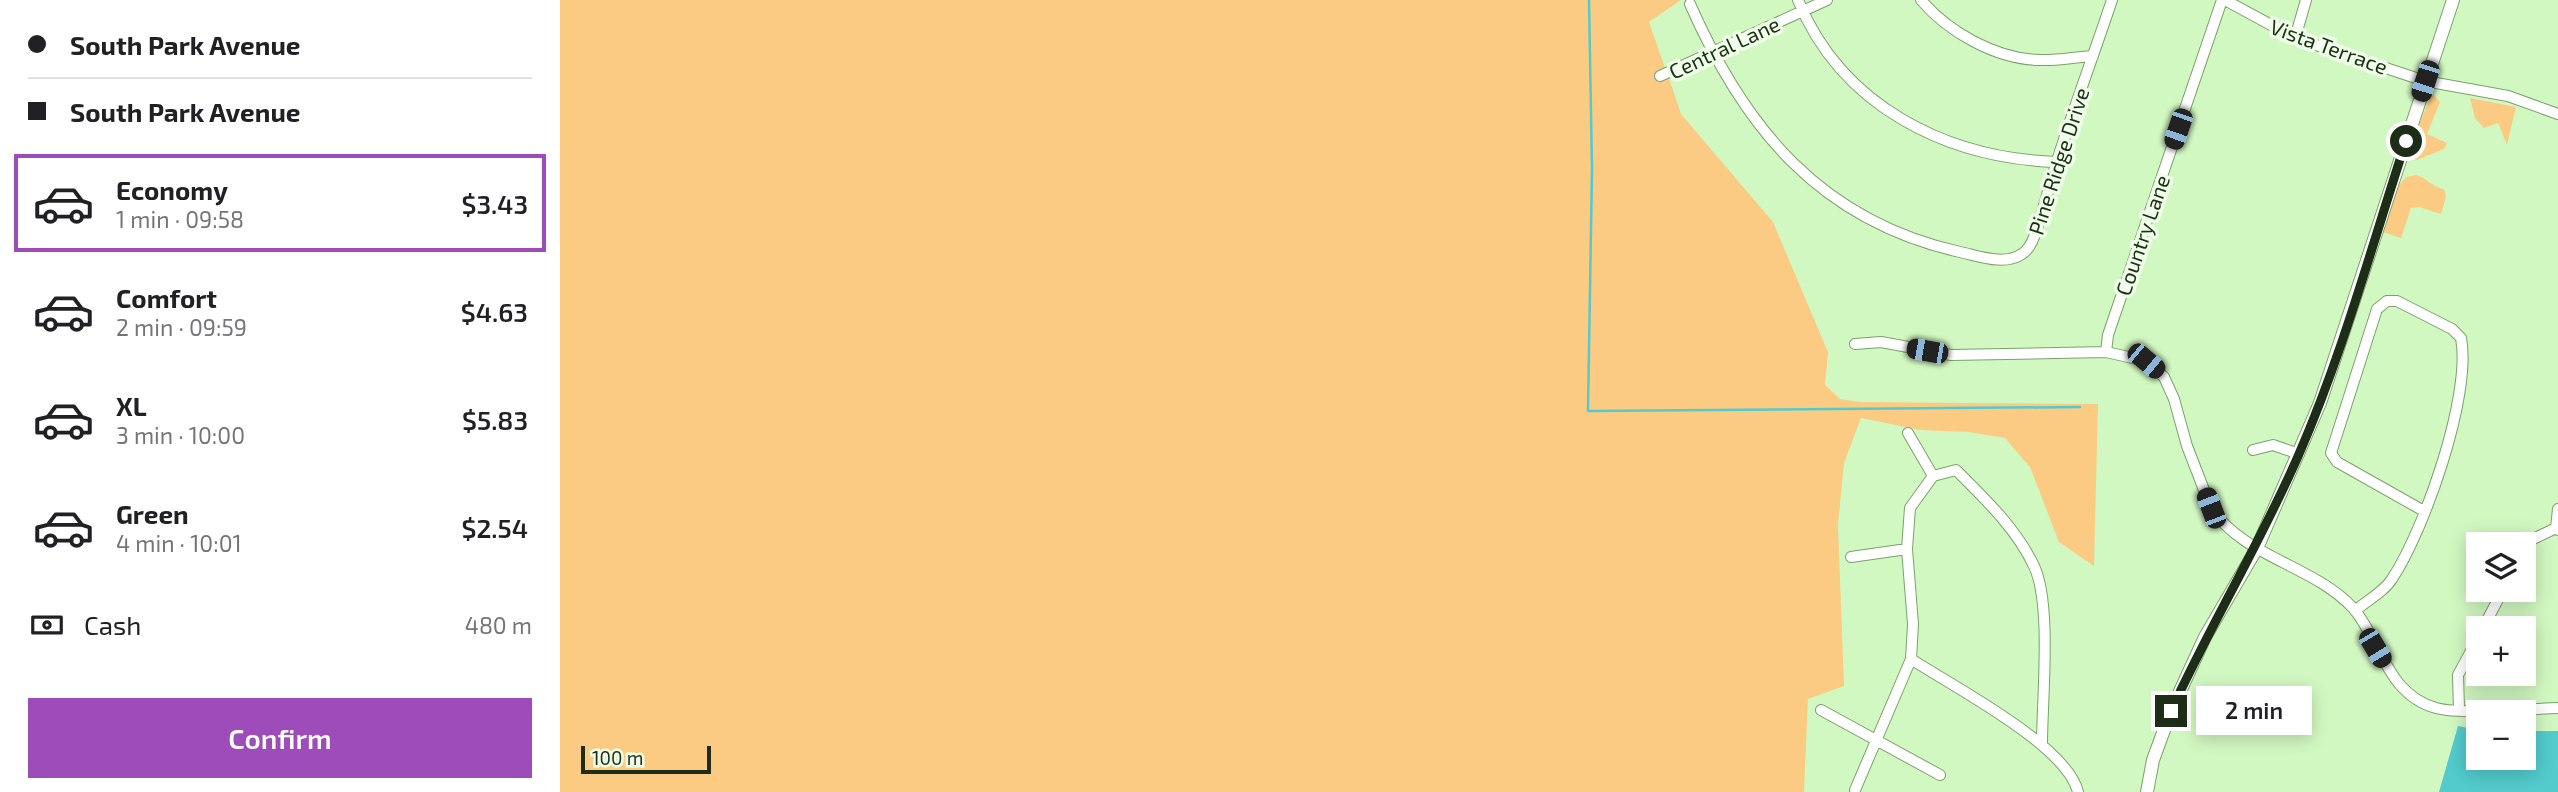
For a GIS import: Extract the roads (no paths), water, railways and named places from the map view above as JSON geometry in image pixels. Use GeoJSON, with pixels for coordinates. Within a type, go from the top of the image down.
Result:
{"type":"FeatureCollection","features":[{"type":"Feature","properties":{"kind":"street"},"geometry":{"type":"LineString","coordinates":[[1798,0],[1802,12],[1824,46],[1858,87],[1889,113],[1919,130],[1979,154],[2014,161],[2056,162]]}},
{"type":"Feature","properties":{"kind":"street","name":"Central Lane"},"geometry":{"type":"LineString","coordinates":[[1660,76],[1827,0]]}},
{"type":"Feature","properties":{"kind":"street"},"geometry":{"type":"LineString","coordinates":[[1921,0],[1953,29],[1987,47],[2014,56],[2038,60],[2093,56]]}},
{"type":"Feature","properties":{"kind":"street","name":"Pine Ridge Drive"},"geometry":{"type":"LineString","coordinates":[[1690,4],[1711,52],[1754,121],[1791,162],[1822,189],[1883,226],[1943,248],[2006,260],[2023,254],[2033,241],[2056,162],[2112,0]]}},
{"type":"Feature","properties":{"kind":"street","name":"Vista Terrace"},"geometry":{"type":"LineString","coordinates":[[2224,0],[2295,37],[2425,81],[2508,96],[2558,114]]}},
{"type":"Feature","properties":{"kind":"street","name":"Country Lane"},"geometry":{"type":"LineString","coordinates":[[2106,352],[2108,335],[2224,0]]}},
{"type":"Feature","properties":{"kind":"street"},"geometry":{"type":"LineString","coordinates":[[2295,37],[2306,0]]}},
{"type":"Feature","properties":{"kind":"street"},"geometry":{"type":"LineString","coordinates":[[2147,792],[2153,760],[2171,711],[2205,637],[2257,548],[2320,403],[2453,0]]}},
{"type":"Feature","properties":{"kind":"street"},"geometry":{"type":"LineString","coordinates":[[2355,611],[2391,582],[2424,511],[2455,427],[2462,342],[2452,329],[2397,301],[2387,300],[2380,304],[2374,318],[2331,453],[2337,462],[2424,511]]}},
{"type":"Feature","properties":{"kind":"street"},"geometry":{"type":"LineString","coordinates":[[1855,344],[1881,342],[1951,355],[2106,352],[2146,361],[2164,377],[2211,508],[2224,525],[2257,548],[2331,588],[2355,611],[2386,665],[2408,694],[2436,708],[2558,708]]}},
{"type":"Feature","properties":{"kind":"street"},"geometry":{"type":"LineString","coordinates":[[1908,433],[1933,476]]}},
{"type":"Feature","properties":{"kind":"street"},"geometry":{"type":"LineString","coordinates":[[2253,450],[2273,446],[2299,454]]}},
{"type":"Feature","properties":{"kind":"street"},"geometry":{"type":"LineString","coordinates":[[1855,790],[1910,659],[1913,624],[1907,549],[1910,508],[1933,476],[1956,470],[2005,519],[2035,567],[2045,615],[2042,744]]}},
{"type":"Feature","properties":{"kind":"street"},"geometry":{"type":"LineString","coordinates":[[2536,538],[2557,529],[2558,509]]}},
{"type":"Feature","properties":{"kind":"street"},"geometry":{"type":"LineString","coordinates":[[1851,557],[1907,549]]}},
{"type":"Feature","properties":{"kind":"street"},"geometry":{"type":"LineString","coordinates":[[1910,659],[2042,744],[2075,779],[2078,792]]}},
{"type":"Feature","properties":{"kind":"street"},"geometry":{"type":"LineString","coordinates":[[2459,709],[2458,675],[2466,660]]}},
{"type":"Feature","properties":{"kind":"street"},"geometry":{"type":"LineString","coordinates":[[1821,710],[1940,775]]}},
{"type":"Feature","properties":{"kind":"water"},"geometry":{"type":"Polygon","coordinates":[[[2458,726],[2466,728],[2466,770],[2536,770],[2536,731],[2558,731],[2558,792],[2439,792],[2458,726]]]}},
{"type":"Feature","properties":{"kind":"waterway"},"geometry":{"type":"LineString","coordinates":[[1589,0],[1592,169],[1588,411],[2080,407]]}}]}
